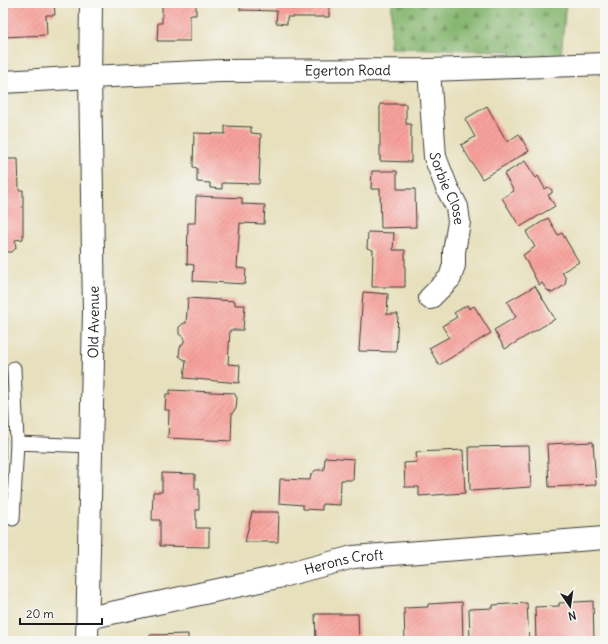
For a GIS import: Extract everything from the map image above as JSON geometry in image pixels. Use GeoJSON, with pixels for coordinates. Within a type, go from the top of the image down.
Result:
{"type":"FeatureCollection","features":[{"type":"Feature","properties":{"kind":"street","name":"Old Avenue"},"geometry":{"type":"LineString","coordinates":[[87,641],[94,311],[90,77],[91,3]]}},
{"type":"Feature","properties":{"kind":"street","name":"Egerton Road"},"geometry":{"type":"LineString","coordinates":[[3,82],[220,71],[429,70],[605,64]]}},
{"type":"Feature","properties":{"kind":"street","name":"Sorbie Close"},"geometry":{"type":"LineString","coordinates":[[429,70],[436,157],[457,207],[459,222],[454,252],[454,265],[450,278],[430,298]]}},
{"type":"Feature","properties":{"kind":"street","name":"Herons Croft"},"geometry":{"type":"LineString","coordinates":[[88,618],[278,577],[353,557],[605,538]]}},
{"type":"Feature","properties":{"kind":"lane"},"geometry":{"type":"LineString","coordinates":[[13,519],[17,443],[14,368]]}},
{"type":"Feature","properties":{"kind":"lane"},"geometry":{"type":"LineString","coordinates":[[17,443],[92,446]]}},
{"type":"Feature","properties":{"kind":"green space"},"geometry":{"type":"Polygon","coordinates":[[[392,3],[566,3],[560,66],[511,68],[511,51],[390,48],[392,3]]]}},
{"type":"Feature","properties":{"kind":"building"},"geometry":{"type":"Polygon","coordinates":[[[5,3],[54,3],[55,15],[46,15],[47,35],[3,37],[3,14],[5,14],[5,3]]]}},
{"type":"Feature","properties":{"kind":"building"},"geometry":{"type":"Polygon","coordinates":[[[162,3],[196,3],[196,15],[190,15],[190,41],[157,41],[158,23],[162,23],[162,3]]]}},
{"type":"Feature","properties":{"kind":"building"},"geometry":{"type":"Polygon","coordinates":[[[240,3],[329,3],[329,17],[287,17],[287,24],[276,23],[277,11],[240,10],[240,3]]]}},
{"type":"Feature","properties":{"kind":"building"},"geometry":{"type":"Polygon","coordinates":[[[380,104],[406,104],[406,124],[411,124],[411,162],[380,161],[380,104]]]}},
{"type":"Feature","properties":{"kind":"building"},"geometry":{"type":"Polygon","coordinates":[[[487,106],[507,142],[519,134],[529,151],[482,179],[461,145],[475,137],[465,119],[487,106]]]}},
{"type":"Feature","properties":{"kind":"building"},"geometry":{"type":"Polygon","coordinates":[[[225,126],[251,127],[251,133],[261,134],[259,184],[222,183],[222,189],[210,188],[210,183],[197,182],[197,168],[193,167],[194,133],[225,134],[225,126]]]}},
{"type":"Feature","properties":{"kind":"building"},"geometry":{"type":"Polygon","coordinates":[[[3,159],[18,159],[19,190],[23,190],[23,239],[15,240],[16,248],[12,252],[3,252],[3,159]]]}},
{"type":"Feature","properties":{"kind":"building"},"geometry":{"type":"Polygon","coordinates":[[[525,161],[536,178],[538,176],[545,189],[548,187],[552,190],[552,193],[548,195],[555,206],[520,227],[502,198],[514,191],[504,174],[525,161]]]}},
{"type":"Feature","properties":{"kind":"building"},"geometry":{"type":"Polygon","coordinates":[[[372,171],[397,171],[397,189],[415,189],[416,227],[381,228],[380,189],[371,189],[372,171]]]}},
{"type":"Feature","properties":{"kind":"building"},"geometry":{"type":"Polygon","coordinates":[[[196,196],[242,198],[242,204],[265,205],[264,224],[240,223],[237,268],[246,269],[245,284],[193,281],[194,265],[187,264],[188,223],[195,223],[196,196]]]}},
{"type":"Feature","properties":{"kind":"building"},"geometry":{"type":"Polygon","coordinates":[[[548,218],[558,235],[562,233],[579,262],[562,272],[566,279],[565,285],[552,293],[547,290],[542,283],[539,285],[523,255],[535,247],[526,232],[548,218]]]}},
{"type":"Feature","properties":{"kind":"building"},"geometry":{"type":"Polygon","coordinates":[[[368,232],[394,233],[393,250],[405,250],[405,287],[372,287],[373,250],[367,248],[368,232]]]}},
{"type":"Feature","properties":{"kind":"building"},"geometry":{"type":"Polygon","coordinates":[[[535,286],[555,319],[505,349],[494,330],[516,317],[507,302],[535,286]]]}},
{"type":"Feature","properties":{"kind":"building"},"geometry":{"type":"Polygon","coordinates":[[[363,292],[388,294],[387,314],[398,314],[396,352],[359,351],[363,292]]]}},
{"type":"Feature","properties":{"kind":"building"},"geometry":{"type":"Polygon","coordinates":[[[188,298],[235,301],[235,305],[245,305],[243,330],[230,330],[228,364],[240,365],[239,383],[184,378],[186,361],[179,356],[180,347],[184,342],[184,338],[179,334],[179,327],[186,323],[188,298]]]}},
{"type":"Feature","properties":{"kind":"building"},"geometry":{"type":"Polygon","coordinates":[[[467,305],[469,309],[474,306],[491,333],[439,365],[429,348],[449,337],[442,326],[457,317],[454,313],[467,305]]]}},
{"type":"Feature","properties":{"kind":"building"},"geometry":{"type":"Polygon","coordinates":[[[3,370],[6,370],[5,521],[3,521],[3,370]]]}},
{"type":"Feature","properties":{"kind":"building"},"geometry":{"type":"Polygon","coordinates":[[[170,390],[234,393],[237,398],[236,409],[232,413],[231,441],[168,438],[169,410],[165,410],[166,394],[170,394],[170,390]]]}},
{"type":"Feature","properties":{"kind":"building"},"geometry":{"type":"Polygon","coordinates":[[[593,442],[596,485],[549,487],[547,444],[593,442]]]}},
{"type":"Feature","properties":{"kind":"building"},"geometry":{"type":"Polygon","coordinates":[[[529,446],[531,487],[470,491],[469,447],[529,446]]]}},
{"type":"Feature","properties":{"kind":"building"},"geometry":{"type":"Polygon","coordinates":[[[463,450],[465,493],[419,496],[419,487],[405,487],[404,463],[417,462],[416,452],[463,450]]]}},
{"type":"Feature","properties":{"kind":"building"},"geometry":{"type":"Polygon","coordinates":[[[325,457],[354,459],[353,480],[341,480],[340,505],[322,504],[322,510],[303,509],[303,505],[279,503],[280,479],[310,480],[311,474],[316,470],[324,470],[325,457]]]}},
{"type":"Feature","properties":{"kind":"building"},"geometry":{"type":"Polygon","coordinates":[[[162,473],[195,474],[195,489],[199,489],[199,510],[196,510],[196,528],[209,528],[209,547],[160,546],[160,520],[152,520],[153,492],[162,492],[162,473]]]}},
{"type":"Feature","properties":{"kind":"building"},"geometry":{"type":"Polygon","coordinates":[[[252,512],[279,512],[278,542],[245,542],[252,512]]]}},
{"type":"Feature","properties":{"kind":"building"},"geometry":{"type":"Polygon","coordinates":[[[593,601],[594,641],[536,641],[535,607],[559,606],[559,603],[593,601]]]}},
{"type":"Feature","properties":{"kind":"building"},"geometry":{"type":"Polygon","coordinates":[[[462,602],[463,641],[405,641],[404,608],[428,607],[428,604],[462,602]]]}},
{"type":"Feature","properties":{"kind":"building"},"geometry":{"type":"Polygon","coordinates":[[[527,603],[529,641],[470,641],[469,609],[493,608],[493,605],[527,603]]]}},
{"type":"Feature","properties":{"kind":"building"},"geometry":{"type":"Polygon","coordinates":[[[315,614],[358,614],[359,641],[316,641],[315,614]]]}},
{"type":"Feature","properties":{"kind":"building"},"geometry":{"type":"Polygon","coordinates":[[[188,634],[188,641],[150,641],[150,635],[188,634]]]}}]}
